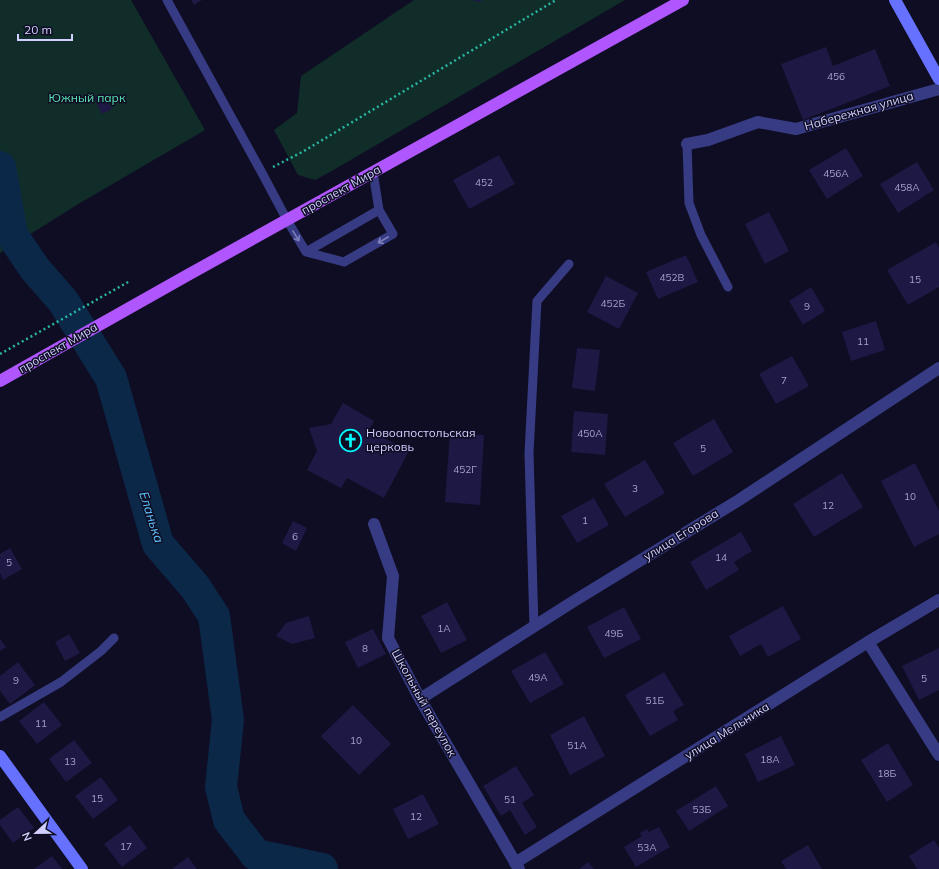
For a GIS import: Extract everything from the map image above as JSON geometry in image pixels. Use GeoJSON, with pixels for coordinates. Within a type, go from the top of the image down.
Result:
{"type":"FeatureCollection","features":[{"type":"Feature","properties":{"kind":"main road","name":"проспект Мира"},"geometry":{"type":"LineString","coordinates":[[0,381],[683,0]]}},
{"type":"Feature","properties":{"kind":"street"},"geometry":{"type":"LineString","coordinates":[[895,0],[939,79]]}},
{"type":"Feature","properties":{"kind":"street","name":"Набережная улица"},"geometry":{"type":"LineString","coordinates":[[687,144],[708,140],[758,122],[796,129],[939,89]]}},
{"type":"Feature","properties":{"kind":"street","name":"улица Егорова"},"geometry":{"type":"LineString","coordinates":[[420,699],[574,601],[739,500],[939,368]]}},
{"type":"Feature","properties":{"kind":"street","name":"Школьный переулок"},"geometry":{"type":"LineString","coordinates":[[374,524],[393,576],[388,638],[420,699],[517,866]]}},
{"type":"Feature","properties":{"kind":"street","name":"улица Мельника"},"geometry":{"type":"LineString","coordinates":[[517,866],[868,642],[939,600]]}},
{"type":"Feature","properties":{"kind":"street"},"geometry":{"type":"LineString","coordinates":[[868,642],[939,755]]}},
{"type":"Feature","properties":{"kind":"street"},"geometry":{"type":"LineString","coordinates":[[0,756],[82,869]]}},
{"type":"Feature","properties":{"kind":"lane"},"geometry":{"type":"LineString","coordinates":[[167,0],[306,252],[344,262],[393,234],[379,210],[373,172]]}},
{"type":"Feature","properties":{"kind":"lane"},"geometry":{"type":"LineString","coordinates":[[687,144],[689,203],[702,235],[728,287]]}},
{"type":"Feature","properties":{"kind":"lane"},"geometry":{"type":"LineString","coordinates":[[306,252],[379,210]]}},
{"type":"Feature","properties":{"kind":"lane"},"geometry":{"type":"LineString","coordinates":[[534,627],[529,453],[537,301],[569,264]]}},
{"type":"Feature","properties":{"kind":"lane"},"geometry":{"type":"LineString","coordinates":[[0,716],[61,682],[101,651],[114,638]]}},
{"type":"Feature","properties":{"kind":"path"},"geometry":{"type":"LineString","coordinates":[[262,173],[304,150],[556,0]]}},
{"type":"Feature","properties":{"kind":"path"},"geometry":{"type":"LineString","coordinates":[[0,354],[130,281]]}},
{"type":"Feature","properties":{"kind":"green space","name":"Южный парк"},"geometry":{"type":"Polygon","coordinates":[[[0,0],[131,0],[205,130],[80,203],[0,253],[0,0]]]}},
{"type":"Feature","properties":{"kind":"green space"},"geometry":{"type":"Polygon","coordinates":[[[414,0],[625,0],[330,172],[315,180],[298,175],[274,130],[297,113],[301,76],[414,0]]]}},
{"type":"Feature","properties":{"kind":"building"},"geometry":{"type":"Polygon","coordinates":[[[191,0],[202,0],[194,5],[191,0]]]}},
{"type":"Feature","properties":{"kind":"building"},"geometry":{"type":"Polygon","coordinates":[[[472,0],[483,0],[478,2],[472,0]]]}},
{"type":"Feature","properties":{"kind":"building"},"geometry":{"type":"Polygon","coordinates":[[[826,47],[833,66],[875,49],[890,86],[803,120],[781,64],[826,47]]]}},
{"type":"Feature","properties":{"kind":"building"},"geometry":{"type":"Polygon","coordinates":[[[104,93],[112,109],[102,114],[94,98],[104,93]]]}},
{"type":"Feature","properties":{"kind":"building"},"geometry":{"type":"Polygon","coordinates":[[[846,148],[863,176],[827,199],[809,170],[846,148]]]}},
{"type":"Feature","properties":{"kind":"building"},"geometry":{"type":"Polygon","coordinates":[[[499,155],[515,184],[469,209],[453,180],[499,155]]]}},
{"type":"Feature","properties":{"kind":"building"},"geometry":{"type":"Polygon","coordinates":[[[917,162],[934,190],[898,213],[880,184],[917,162]]]}},
{"type":"Feature","properties":{"kind":"building"},"geometry":{"type":"Polygon","coordinates":[[[769,212],[789,251],[765,264],[745,224],[769,212]]]}},
{"type":"Feature","properties":{"kind":"building"},"geometry":{"type":"Polygon","coordinates":[[[936,242],[939,248],[939,287],[908,305],[887,270],[936,242]]]}},
{"type":"Feature","properties":{"kind":"building"},"geometry":{"type":"Polygon","coordinates":[[[686,255],[698,282],[658,299],[646,272],[686,255]]]}},
{"type":"Feature","properties":{"kind":"building"},"geometry":{"type":"Polygon","coordinates":[[[606,276],[638,293],[619,329],[587,312],[606,276]]]}},
{"type":"Feature","properties":{"kind":"building"},"geometry":{"type":"Polygon","coordinates":[[[811,287],[825,311],[803,325],[789,301],[811,287]]]}},
{"type":"Feature","properties":{"kind":"building"},"geometry":{"type":"Polygon","coordinates":[[[876,321],[885,350],[851,361],[842,332],[876,321]]]}},
{"type":"Feature","properties":{"kind":"building"},"geometry":{"type":"Polygon","coordinates":[[[577,348],[600,350],[595,391],[572,388],[577,348]]]}},
{"type":"Feature","properties":{"kind":"building"},"geometry":{"type":"Polygon","coordinates":[[[792,356],[809,386],[776,404],[759,374],[792,356]]]}},
{"type":"Feature","properties":{"kind":"building","name":"Новоапостольская церковь"},"geometry":{"type":"Polygon","coordinates":[[[343,403],[374,421],[369,430],[409,451],[384,498],[347,478],[341,488],[307,470],[317,451],[309,428],[331,424],[343,403]]]}},
{"type":"Feature","properties":{"kind":"building"},"geometry":{"type":"Polygon","coordinates":[[[574,411],[608,414],[605,455],[571,452],[574,411]]]}},
{"type":"Feature","properties":{"kind":"building"},"geometry":{"type":"Polygon","coordinates":[[[714,419],[733,452],[693,476],[673,443],[714,419]]]}},
{"type":"Feature","properties":{"kind":"building"},"geometry":{"type":"Polygon","coordinates":[[[450,433],[484,435],[480,505],[445,502],[450,433]]]}},
{"type":"Feature","properties":{"kind":"building"},"geometry":{"type":"Polygon","coordinates":[[[645,460],[665,493],[625,517],[604,484],[645,460]]]}},
{"type":"Feature","properties":{"kind":"building"},"geometry":{"type":"Polygon","coordinates":[[[915,463],[939,511],[939,534],[914,547],[881,481],[915,463]]]}},
{"type":"Feature","properties":{"kind":"building"},"geometry":{"type":"Polygon","coordinates":[[[842,473],[863,507],[814,537],[793,504],[842,473]]]}},
{"type":"Feature","properties":{"kind":"building"},"geometry":{"type":"Polygon","coordinates":[[[594,498],[609,525],[577,543],[561,516],[594,498]]]}},
{"type":"Feature","properties":{"kind":"building"},"geometry":{"type":"Polygon","coordinates":[[[293,521],[307,528],[296,551],[282,543],[293,521]]]}},
{"type":"Feature","properties":{"kind":"building"},"geometry":{"type":"Polygon","coordinates":[[[741,532],[752,551],[734,562],[739,570],[706,590],[690,562],[741,532]]]}},
{"type":"Feature","properties":{"kind":"building"},"geometry":{"type":"Polygon","coordinates":[[[10,548],[22,569],[3,580],[0,573],[0,554],[10,548]]]}},
{"type":"Feature","properties":{"kind":"building"},"geometry":{"type":"Polygon","coordinates":[[[447,602],[467,640],[441,653],[421,616],[447,602]]]}},
{"type":"Feature","properties":{"kind":"building"},"geometry":{"type":"Polygon","coordinates":[[[783,606],[801,639],[768,657],[761,644],[740,656],[729,636],[783,606]]]}},
{"type":"Feature","properties":{"kind":"building"},"geometry":{"type":"Polygon","coordinates":[[[624,607],[641,639],[604,658],[587,627],[624,607]]]}},
{"type":"Feature","properties":{"kind":"building"},"geometry":{"type":"Polygon","coordinates":[[[309,616],[315,638],[292,644],[276,636],[286,623],[309,616]]]}},
{"type":"Feature","properties":{"kind":"building"},"geometry":{"type":"Polygon","coordinates":[[[373,629],[386,654],[358,668],[345,642],[373,629]]]}},
{"type":"Feature","properties":{"kind":"building"},"geometry":{"type":"Polygon","coordinates":[[[69,634],[80,653],[65,661],[55,642],[69,634]]]}},
{"type":"Feature","properties":{"kind":"building"},"geometry":{"type":"Polygon","coordinates":[[[0,639],[6,647],[0,651],[0,639]]]}},
{"type":"Feature","properties":{"kind":"building"},"geometry":{"type":"Polygon","coordinates":[[[939,648],[939,690],[919,700],[902,666],[939,648]]]}},
{"type":"Feature","properties":{"kind":"building"},"geometry":{"type":"Polygon","coordinates":[[[545,652],[564,684],[530,703],[511,671],[545,652]]]}},
{"type":"Feature","properties":{"kind":"building"},"geometry":{"type":"Polygon","coordinates":[[[18,662],[35,685],[10,704],[0,691],[0,676],[18,662]]]}},
{"type":"Feature","properties":{"kind":"building"},"geometry":{"type":"Polygon","coordinates":[[[664,672],[684,705],[673,711],[678,720],[650,736],[625,695],[664,672]]]}},
{"type":"Feature","properties":{"kind":"building"},"geometry":{"type":"Polygon","coordinates":[[[44,702],[62,725],[37,744],[19,721],[44,702]]]}},
{"type":"Feature","properties":{"kind":"building"},"geometry":{"type":"Polygon","coordinates":[[[353,705],[391,744],[359,775],[321,736],[353,705]]]}},
{"type":"Feature","properties":{"kind":"building"},"geometry":{"type":"Polygon","coordinates":[[[584,716],[605,756],[570,775],[550,735],[584,716]]]}},
{"type":"Feature","properties":{"kind":"building"},"geometry":{"type":"Polygon","coordinates":[[[781,736],[795,765],[758,782],[745,754],[781,736]]]}},
{"type":"Feature","properties":{"kind":"building"},"geometry":{"type":"Polygon","coordinates":[[[74,740],[92,763],[66,782],[49,759],[74,740]]]}},
{"type":"Feature","properties":{"kind":"building"},"geometry":{"type":"Polygon","coordinates":[[[888,743],[913,785],[887,802],[861,760],[888,743]]]}},
{"type":"Feature","properties":{"kind":"building"},"geometry":{"type":"Polygon","coordinates":[[[516,766],[534,795],[522,803],[537,827],[525,835],[510,810],[501,816],[483,786],[516,766]]]}},
{"type":"Feature","properties":{"kind":"building"},"geometry":{"type":"Polygon","coordinates":[[[101,777],[118,800],[93,819],[75,796],[101,777]]]}},
{"type":"Feature","properties":{"kind":"building"},"geometry":{"type":"Polygon","coordinates":[[[716,786],[728,806],[689,831],[676,811],[716,786]]]}},
{"type":"Feature","properties":{"kind":"building"},"geometry":{"type":"Polygon","coordinates":[[[423,794],[439,824],[408,839],[393,809],[423,794]]]}},
{"type":"Feature","properties":{"kind":"building"},"geometry":{"type":"Polygon","coordinates":[[[18,807],[34,828],[13,843],[0,825],[0,820],[18,807]]]}},
{"type":"Feature","properties":{"kind":"building"},"geometry":{"type":"Polygon","coordinates":[[[130,825],[147,848],[122,867],[104,844],[130,825]]]}},
{"type":"Feature","properties":{"kind":"building"},"geometry":{"type":"Polygon","coordinates":[[[659,827],[670,847],[636,867],[624,847],[642,836],[640,833],[647,829],[649,832],[659,827]]]}},
{"type":"Feature","properties":{"kind":"building"},"geometry":{"type":"Polygon","coordinates":[[[934,840],[939,848],[939,869],[917,869],[909,856],[934,840]]]}},
{"type":"Feature","properties":{"kind":"building"},"geometry":{"type":"Polygon","coordinates":[[[808,845],[822,869],[786,869],[781,861],[808,845]]]}},
{"type":"Feature","properties":{"kind":"building"},"geometry":{"type":"Polygon","coordinates":[[[52,856],[62,869],[34,869],[52,856]]]}},
{"type":"Feature","properties":{"kind":"building"},"geometry":{"type":"Polygon","coordinates":[[[188,857],[197,869],[172,869],[188,857]]]}},
{"type":"Feature","properties":{"kind":"building"},"geometry":{"type":"Polygon","coordinates":[[[588,862],[594,869],[579,869],[588,862]]]}},
{"type":"Feature","properties":{"kind":"waterway","name":"Еланька"},"geometry":{"type":"LineString","coordinates":[[0,167],[12,235],[35,269],[63,301],[111,378],[158,544],[195,587],[214,616],[228,720],[221,787],[229,820],[256,855],[322,869]]}},
{"type":"Feature","properties":{"kind":"place","name":"Новоапостольская церковь"},"geometry":{"type":"Point","coordinates":[351,440]}}]}
